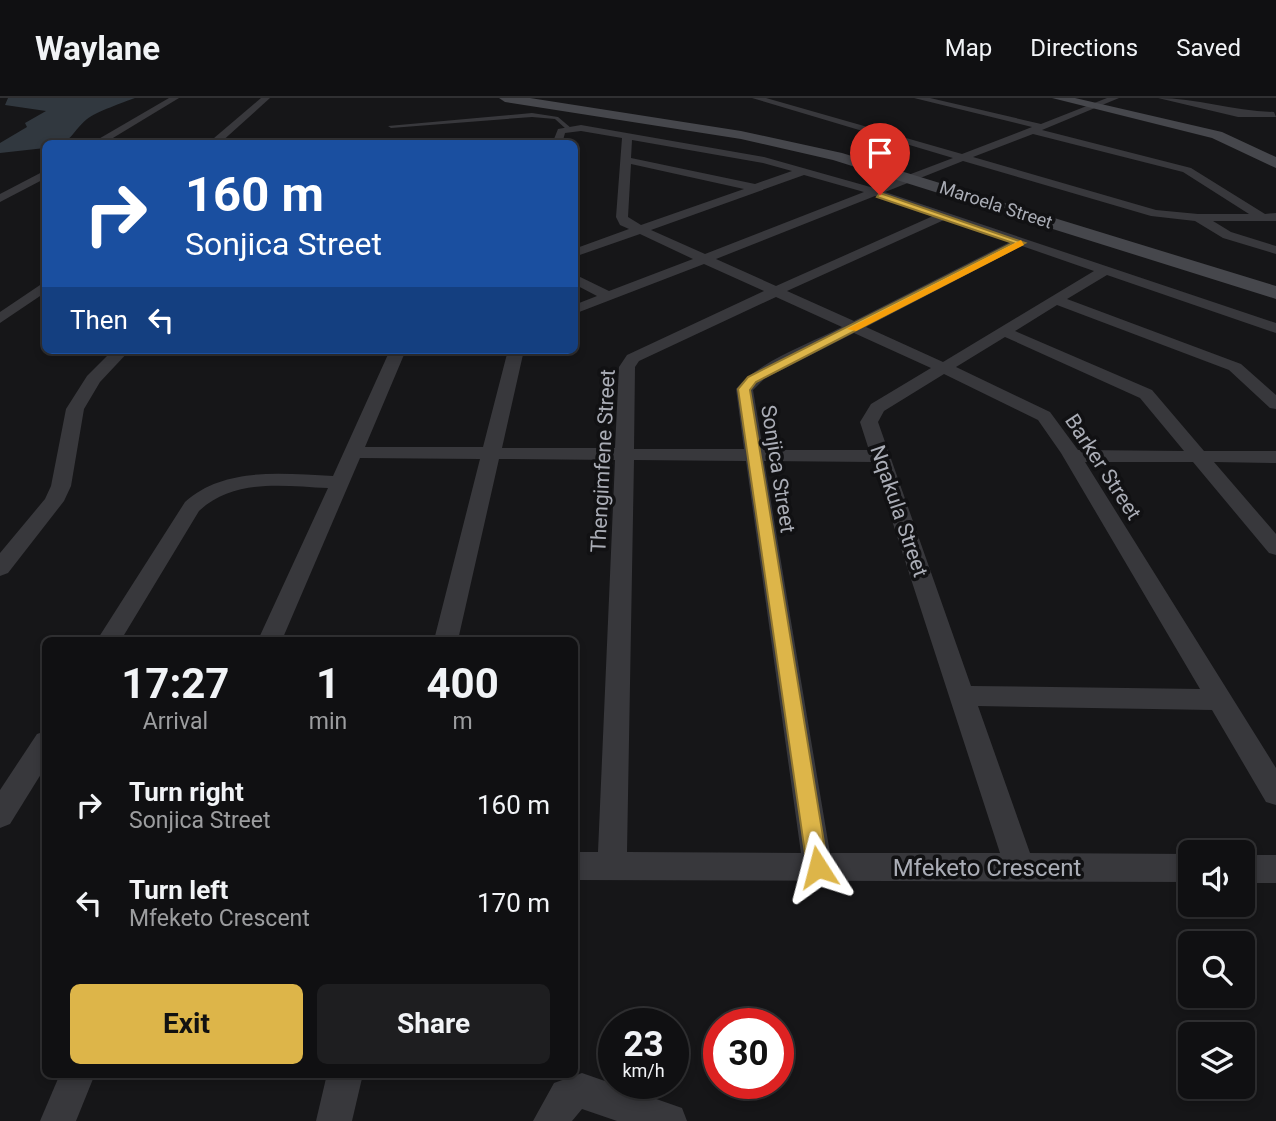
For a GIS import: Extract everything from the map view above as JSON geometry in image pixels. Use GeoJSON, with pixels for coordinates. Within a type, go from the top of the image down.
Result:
{"type":"FeatureCollection","features":[{"type":"Feature","properties":{"kind":"street"},"geometry":{"type":"LineString","coordinates":[[102,140],[175,98]]}},
{"type":"Feature","properties":{"kind":"street"},"geometry":{"type":"LineString","coordinates":[[217,140],[266,98]]}},
{"type":"Feature","properties":{"kind":"street","name":"Maroela Street"},"geometry":{"type":"LineString","coordinates":[[505,98],[757,138],[909,177],[1276,293]]}},
{"type":"Feature","properties":{"kind":"street"},"geometry":{"type":"LineString","coordinates":[[755,98],[1143,209],[1198,218],[1276,217]]}},
{"type":"Feature","properties":{"kind":"street"},"geometry":{"type":"LineString","coordinates":[[918,98],[972,109],[1194,173],[1262,217]]}},
{"type":"Feature","properties":{"kind":"street"},"geometry":{"type":"LineString","coordinates":[[1058,98],[1217,135],[1276,163]]}},
{"type":"Feature","properties":{"kind":"street"},"geometry":{"type":"LineString","coordinates":[[578,308],[1115,98]]}},
{"type":"Feature","properties":{"kind":"street"},"geometry":{"type":"LineString","coordinates":[[1162,98],[1232,113],[1275,115]]}},
{"type":"Feature","properties":{"kind":"street"},"geometry":{"type":"LineString","coordinates":[[1250,102],[1275,115]]}},
{"type":"Feature","properties":{"kind":"street"},"geometry":{"type":"LineString","coordinates":[[950,117],[972,109]]}},
{"type":"Feature","properties":{"kind":"street"},"geometry":{"type":"LineString","coordinates":[[840,122],[859,116]]}},
{"type":"Feature","properties":{"kind":"street"},"geometry":{"type":"LineString","coordinates":[[558,140],[560,132],[568,128],[628,135],[745,156],[804,171],[1276,328]]}},
{"type":"Feature","properties":{"kind":"street"},"geometry":{"type":"LineString","coordinates":[[893,138],[912,131]]}},
{"type":"Feature","properties":{"kind":"street"},"geometry":{"type":"LineString","coordinates":[[628,135],[622,219],[637,231]]}},
{"type":"Feature","properties":{"kind":"street"},"geometry":{"type":"LineString","coordinates":[[1111,150],[1129,142]]}},
{"type":"Feature","properties":{"kind":"street"},"geometry":{"type":"LineString","coordinates":[[626,160],[756,188]]}},
{"type":"Feature","properties":{"kind":"street"},"geometry":{"type":"LineString","coordinates":[[578,252],[804,171]]}},
{"type":"Feature","properties":{"kind":"street"},"geometry":{"type":"LineString","coordinates":[[0,199],[42,175]]}},
{"type":"Feature","properties":{"kind":"street","name":"Thengimfene Street"},"geometry":{"type":"LineString","coordinates":[[612,866],[626,372],[633,358],[943,216]]}},
{"type":"Feature","properties":{"kind":"street"},"geometry":{"type":"LineString","coordinates":[[1198,218],[1227,235],[1276,250]]}},
{"type":"Feature","properties":{"kind":"street","name":"Barker Street"},"geometry":{"type":"LineString","coordinates":[[637,231],[1038,412],[1072,456],[1276,793]]}},
{"type":"Feature","properties":{"kind":"street","name":"Sonjica Street"},"geometry":{"type":"LineString","coordinates":[[818,867],[743,396],[748,383],[1021,243]]}},
{"type":"Feature","properties":{"kind":"street","name":"Nqakula Street"},"geometry":{"type":"LineString","coordinates":[[1020,868],[870,427],[873,412],[1104,271]]}},
{"type":"Feature","properties":{"kind":"street"},"geometry":{"type":"LineString","coordinates":[[578,280],[608,296]]}},
{"type":"Feature","properties":{"kind":"street"},"geometry":{"type":"LineString","coordinates":[[0,318],[42,288]]}},
{"type":"Feature","properties":{"kind":"street"},"geometry":{"type":"LineString","coordinates":[[1056,300],[1235,367],[1276,404]]}},
{"type":"Feature","properties":{"kind":"street"},"geometry":{"type":"LineString","coordinates":[[1003,331],[1146,394],[1276,548]]}},
{"type":"Feature","properties":{"kind":"street"},"geometry":{"type":"LineString","coordinates":[[0,568],[54,501],[61,486],[75,409],[93,379],[118,354]]}},
{"type":"Feature","properties":{"kind":"street"},"geometry":{"type":"LineString","coordinates":[[271,637],[396,354]]}},
{"type":"Feature","properties":{"kind":"street"},"geometry":{"type":"LineString","coordinates":[[447,637],[515,354]]}},
{"type":"Feature","properties":{"kind":"street"},"geometry":{"type":"LineString","coordinates":[[353,452],[880,456]]}},
{"type":"Feature","properties":{"kind":"street"},"geometry":{"type":"LineString","coordinates":[[1072,456],[1276,457]]}},
{"type":"Feature","properties":{"kind":"street"},"geometry":{"type":"LineString","coordinates":[[111,637],[192,507],[204,494],[241,482],[340,482]]}},
{"type":"Feature","properties":{"kind":"street"},"geometry":{"type":"LineString","coordinates":[[961,696],[1220,700]]}},
{"type":"Feature","properties":{"kind":"street"},"geometry":{"type":"LineString","coordinates":[[0,815],[42,748]]}},
{"type":"Feature","properties":{"kind":"street","name":"Mfeketo Crescent"},"geometry":{"type":"LineString","coordinates":[[578,866],[1178,868]]}},
{"type":"Feature","properties":{"kind":"street"},"geometry":{"type":"LineString","coordinates":[[1255,869],[1276,869]]}},
{"type":"Feature","properties":{"kind":"street"},"geometry":{"type":"LineString","coordinates":[[58,1121],[76,1078]]}},
{"type":"Feature","properties":{"kind":"street"},"geometry":{"type":"LineString","coordinates":[[334,1121],[344,1078]]}},
{"type":"Feature","properties":{"kind":"street"},"geometry":{"type":"LineString","coordinates":[[551,1121],[567,1096],[582,1091],[669,1121]]}},
{"type":"Feature","properties":{"kind":"lane"},"geometry":{"type":"LineString","coordinates":[[391,126],[532,116],[556,118],[568,128]]}},
{"type":"Feature","properties":{"kind":"shaded area"},"geometry":{"type":"Polygon","coordinates":[[[8,98],[135,98],[91,116],[67,140],[42,140],[42,148],[0,153],[0,143],[27,127],[25,123],[46,111],[5,105],[8,98]]]}},
{"type":"Feature","properties":{"kind":"slow traffic"},"geometry":{"type":"LineString","coordinates":[[852,329],[1021,243]]}},
{"type":"Feature","properties":{"kind":"route"},"geometry":{"type":"LineString","coordinates":[[818,867],[744,389],[752,379],[1021,243],[880,195]]}}]}
